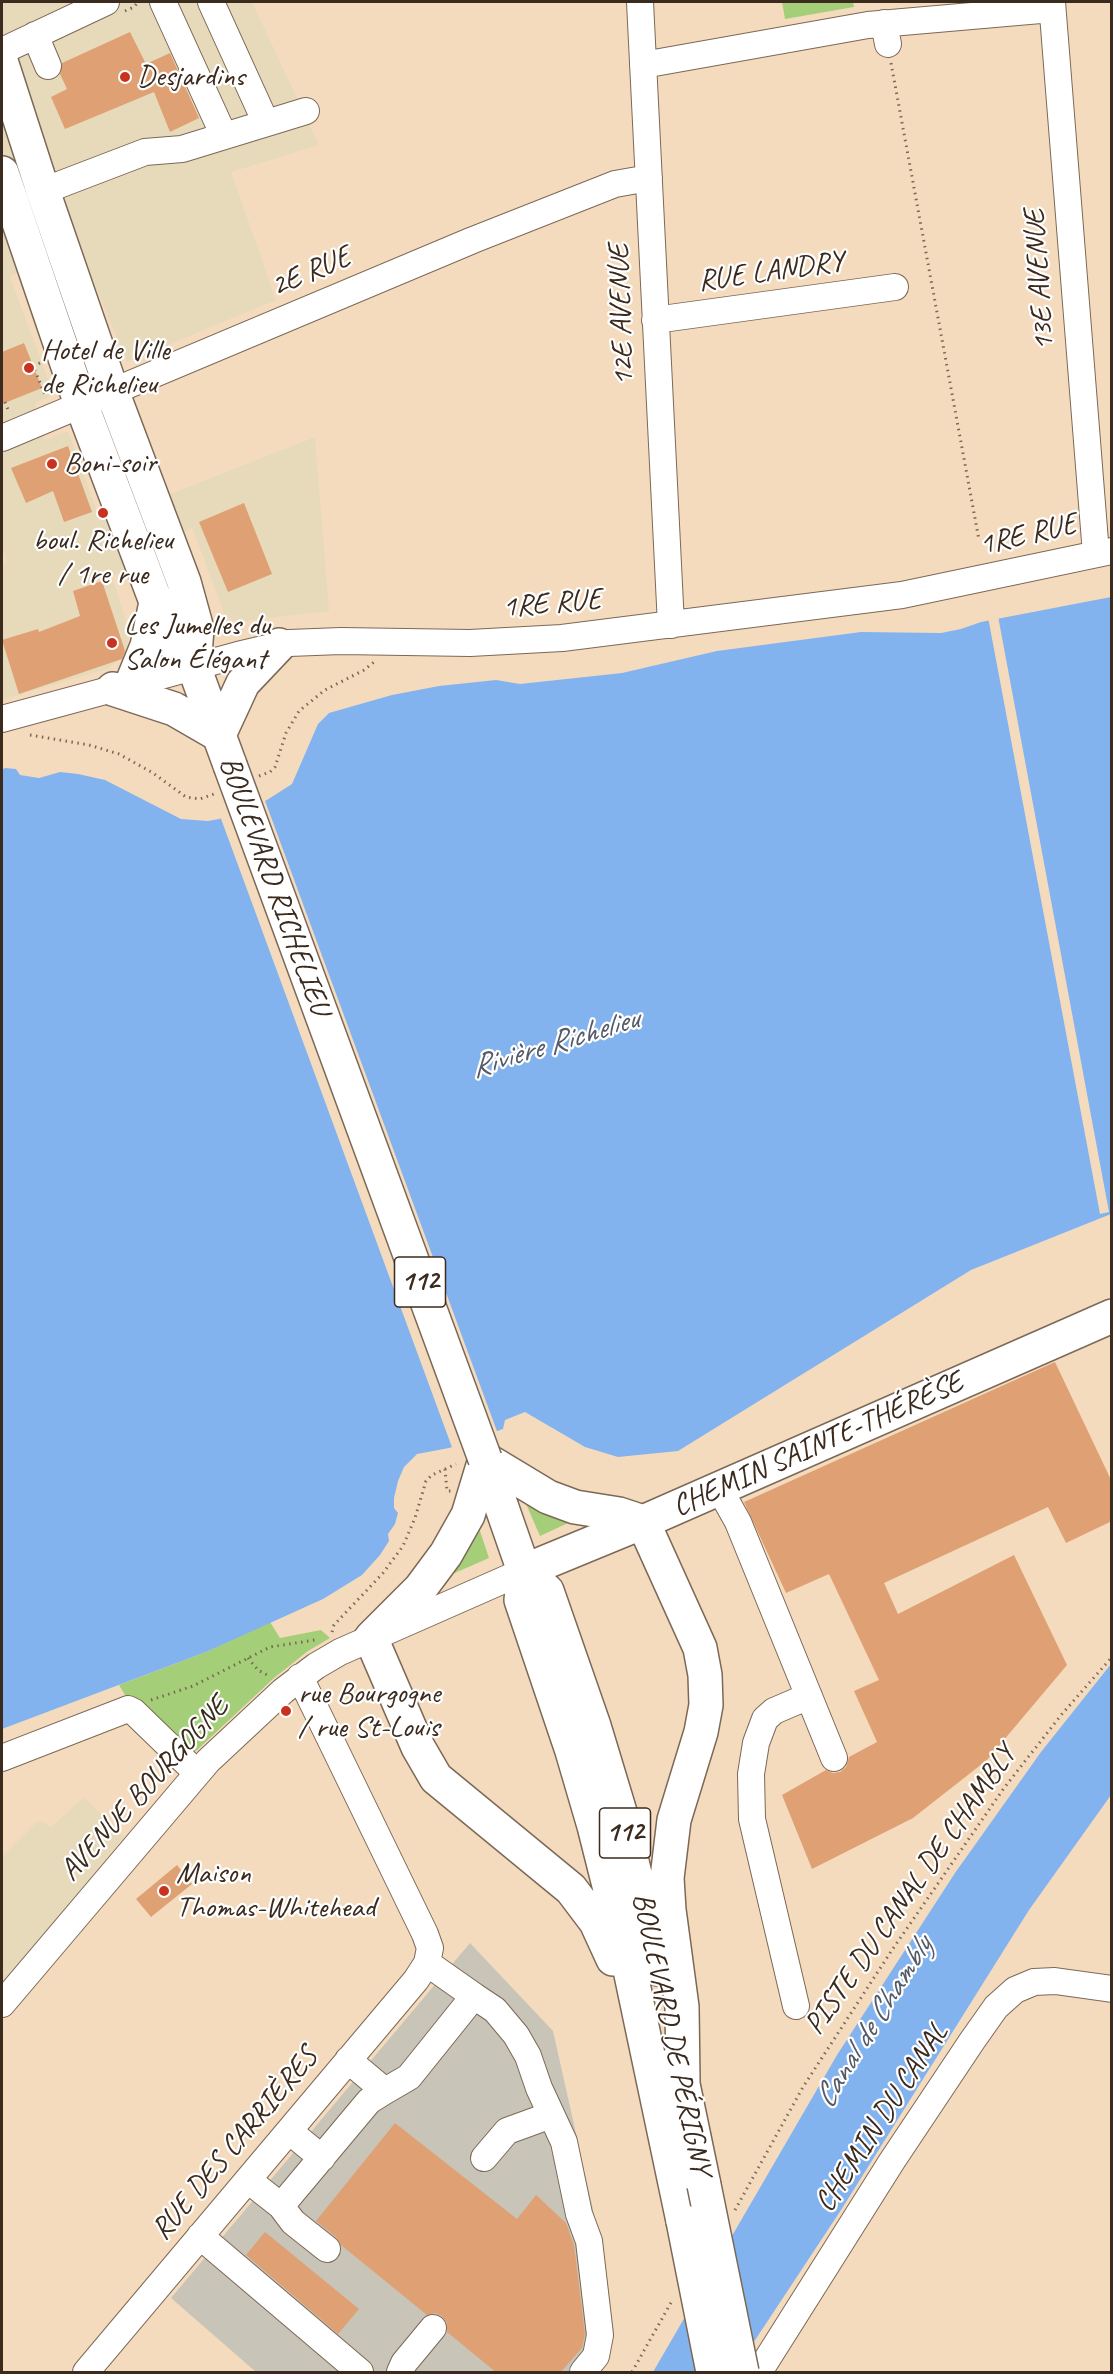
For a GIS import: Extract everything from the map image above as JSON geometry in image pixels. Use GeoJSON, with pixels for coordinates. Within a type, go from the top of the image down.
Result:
{"type":"FeatureCollection","features":[{"type":"Feature","properties":{"kind":"main road","name":"BOULEVARD RICHELIEU"},"geometry":{"type":"LineString","coordinates":[[2,64],[42,191],[194,616],[197,629],[195,667],[273,888],[355,1105]]}},
{"type":"Feature","properties":{"kind":"main road","name":"BOULEVARD RICHELIEU"},"geometry":{"type":"LineString","coordinates":[[2,173],[81,405],[171,643],[195,667]]}},
{"type":"Feature","properties":{"kind":"main road"},"geometry":{"type":"LineString","coordinates":[[156,600],[147,646],[122,687],[174,709],[219,735],[239,690],[253,671],[279,645]]}},
{"type":"Feature","properties":{"kind":"main road","name":"BOULEVARD DE PÉRIGNY"},"geometry":{"type":"LineString","coordinates":[[355,1105],[475,1460],[524,1571],[547,1591],[594,1726],[634,1868],[683,2081],[742,2373]]}},
{"type":"Feature","properties":{"kind":"main road","name":"CHEMIN SAINTE-THÉRÈSE"},"geometry":{"type":"LineString","coordinates":[[524,1571],[643,1522],[1112,1316]]}},
{"type":"Feature","properties":{"kind":"main road"},"geometry":{"type":"LineString","coordinates":[[640,2023],[602,1933],[580,1898],[445,1786],[430,1770],[371,1638],[420,1589],[446,1554],[468,1515],[475,1460],[555,1500],[575,1507],[619,1514],[643,1522],[693,1631],[705,1675],[706,1705],[674,1820],[668,1871],[669,1910],[682,2007],[683,2081]]}},
{"type":"Feature","properties":{"kind":"main road","name":"BOULEVARD DE PÉRIGNY"},"geometry":{"type":"LineString","coordinates":[[524,1571],[521,1600],[572,1751],[594,1826],[629,1965],[713,2373]]}},
{"type":"Feature","properties":{"kind":"street"},"geometry":{"type":"LineString","coordinates":[[2,51],[106,2]]}},
{"type":"Feature","properties":{"kind":"street"},"geometry":{"type":"LineString","coordinates":[[163,2],[224,136]]}},
{"type":"Feature","properties":{"kind":"street"},"geometry":{"type":"LineString","coordinates":[[212,2],[266,123]]}},
{"type":"Feature","properties":{"kind":"street","name":"12E AVENUE"},"geometry":{"type":"LineString","coordinates":[[640,2],[671,625]]}},
{"type":"Feature","properties":{"kind":"street"},"geometry":{"type":"LineString","coordinates":[[643,65],[886,34],[1052,5]]}},
{"type":"Feature","properties":{"kind":"street","name":"13E AVENUE"},"geometry":{"type":"LineString","coordinates":[[1052,5],[1103,552]]}},
{"type":"Feature","properties":{"kind":"street"},"geometry":{"type":"LineString","coordinates":[[35,35],[48,66]]}},
{"type":"Feature","properties":{"kind":"street"},"geometry":{"type":"LineString","coordinates":[[42,191],[145,152],[182,149],[306,111]]}},
{"type":"Feature","properties":{"kind":"street","name":"2E RUE"},"geometry":{"type":"LineString","coordinates":[[2,438],[545,212],[615,184],[649,178]]}},
{"type":"Feature","properties":{"kind":"street","name":"RUE LANDRY"},"geometry":{"type":"LineString","coordinates":[[655,320],[896,287]]}},
{"type":"Feature","properties":{"kind":"street","name":"1RE RUE"},"geometry":{"type":"LineString","coordinates":[[2,719],[279,645],[316,641],[507,642],[562,638],[902,595],[1103,552]]}},
{"type":"Feature","properties":{"kind":"street"},"geometry":{"type":"LineString","coordinates":[[719,1488],[738,1522],[834,1758]]}},
{"type":"Feature","properties":{"kind":"street","name":"AVENUE BOURGOGNE"},"geometry":{"type":"LineString","coordinates":[[2,2004],[197,1773],[230,1738],[300,1677],[335,1655],[524,1571]]}},
{"type":"Feature","properties":{"kind":"street"},"geometry":{"type":"LineString","coordinates":[[300,1677],[425,1934],[429,1959],[495,2010],[516,2035],[528,2055],[539,2088],[564,2142],[579,2214],[589,2241],[599,2346],[596,2356],[583,2373]]}},
{"type":"Feature","properties":{"kind":"street"},"geometry":{"type":"LineString","coordinates":[[796,2006],[752,1819],[752,1774],[756,1743],[765,1719],[774,1712],[809,1696]]}},
{"type":"Feature","properties":{"kind":"street"},"geometry":{"type":"LineString","coordinates":[[2,1758],[128,1709],[134,1712],[197,1773]]}},
{"type":"Feature","properties":{"kind":"street","name":"RUE DES CARRIÈRES"},"geometry":{"type":"LineString","coordinates":[[86,2373],[416,1980],[429,1959]]}},
{"type":"Feature","properties":{"kind":"street","name":"CHEMIN DU CANAL"},"geometry":{"type":"LineString","coordinates":[[759,2373],[892,2161],[996,2007],[1015,1990],[1034,1982],[1055,1981],[1112,1989]]}},
{"type":"Feature","properties":{"kind":"street"},"geometry":{"type":"LineString","coordinates":[[281,2206],[369,2102],[409,2077],[474,1996]]}},
{"type":"Feature","properties":{"kind":"street"},"geometry":{"type":"LineString","coordinates":[[348,2060],[385,2091]]}},
{"type":"Feature","properties":{"kind":"street"},"geometry":{"type":"LineString","coordinates":[[484,2158],[507,2131],[551,2115]]}},
{"type":"Feature","properties":{"kind":"street"},"geometry":{"type":"LineString","coordinates":[[289,2131],[322,2158]]}},
{"type":"Feature","properties":{"kind":"street"},"geometry":{"type":"LineString","coordinates":[[248,2180],[281,2206],[293,2222],[327,2249]]}},
{"type":"Feature","properties":{"kind":"street"},"geometry":{"type":"LineString","coordinates":[[200,2236],[360,2373]]}},
{"type":"Feature","properties":{"kind":"street"},"geometry":{"type":"LineString","coordinates":[[400,2373],[404,2363],[433,2328]]}},
{"type":"Feature","properties":{"kind":"path"},"geometry":{"type":"LineString","coordinates":[[134,7],[138,2]]}},
{"type":"Feature","properties":{"kind":"path"},"geometry":{"type":"LineString","coordinates":[[886,34],[979,540]]}},
{"type":"Feature","properties":{"kind":"path"},"geometry":{"type":"LineString","coordinates":[[39,363],[33,366],[48,402]]}},
{"type":"Feature","properties":{"kind":"path"},"geometry":{"type":"LineString","coordinates":[[332,1632],[334,1625],[397,1554],[411,1530],[426,1481],[432,1475],[445,1469],[475,1460]]}},
{"type":"Feature","properties":{"kind":"path"},"geometry":{"type":"LineString","coordinates":[[445,1469],[447,1488]]}},
{"type":"Feature","properties":{"kind":"path"},"geometry":{"type":"LineString","coordinates":[[145,1701],[192,1686],[274,1646],[303,1643]]}},
{"type":"Feature","properties":{"kind":"path","name":"PISTE DU CANAL DE CHAMBLY"},"geometry":{"type":"LineString","coordinates":[[763,2159],[793,2104],[843,2024],[955,1858],[1030,1754],[1112,1657]]}},
{"type":"Feature","properties":{"kind":"path"},"geometry":{"type":"LineString","coordinates":[[248,1658],[258,1670],[274,1678]]}},
{"type":"Feature","properties":{"kind":"path"},"geometry":{"type":"LineString","coordinates":[[632,2373],[673,2298]]}},
{"type":"Feature","properties":{"kind":"shaded area"},"geometry":{"type":"Polygon","coordinates":[[[2,2],[252,2],[319,145],[231,172],[276,300],[127,362],[76,240],[10,277],[54,395],[35,403],[45,440],[68,431],[99,518],[178,491],[315,437],[329,611],[237,622],[225,616],[192,527],[112,577],[126,620],[128,643],[123,657],[107,669],[2,700],[2,564],[7,562],[2,546],[2,2]]]}},
{"type":"Feature","properties":{"kind":"shaded area"},"geometry":{"type":"Polygon","coordinates":[[[84,1797],[124,1837],[2,1985],[2,1857],[39,1820],[51,1827],[84,1797]]]}},
{"type":"Feature","properties":{"kind":"shaded area"},"geometry":{"type":"Polygon","coordinates":[[[470,1943],[553,2031],[593,2209],[609,2349],[595,2372],[256,2372],[171,2298],[470,1943]]]}},
{"type":"Feature","properties":{"kind":"green space"},"geometry":{"type":"Polygon","coordinates":[[[782,2],[853,2],[854,7],[785,19],[782,2]]]}},
{"type":"Feature","properties":{"kind":"green space"},"geometry":{"type":"Polygon","coordinates":[[[523,1497],[581,1517],[540,1536],[523,1497]]]}},
{"type":"Feature","properties":{"kind":"green space"},"geometry":{"type":"Polygon","coordinates":[[[479,1528],[489,1558],[441,1579],[479,1528]]]}},
{"type":"Feature","properties":{"kind":"green space"},"geometry":{"type":"Polygon","coordinates":[[[270,1622],[280,1638],[321,1630],[330,1638],[308,1651],[274,1678],[196,1751],[192,1751],[128,1700],[119,1685],[206,1652],[270,1622]]]}},
{"type":"Feature","properties":{"kind":"water","name":"Rivière Richelieu"},"geometry":{"type":"Polygon","coordinates":[[[1111,597],[1111,1214],[971,1270],[678,1451],[618,1457],[585,1447],[525,1412],[505,1420],[503,1429],[449,1448],[417,1454],[404,1467],[398,1481],[394,1508],[398,1513],[395,1524],[388,1534],[389,1541],[362,1575],[323,1599],[206,1652],[2,1729],[2,770],[16,769],[20,775],[39,778],[60,772],[105,780],[181,819],[208,821],[219,819],[267,800],[292,784],[318,724],[329,713],[392,695],[439,686],[496,680],[520,684],[622,673],[717,651],[861,632],[941,633],[981,622],[1111,597]]]}},
{"type":"Feature","properties":{"kind":"water","name":"Canal de Chambly"},"geometry":{"type":"Polygon","coordinates":[[[1111,1664],[1111,1795],[1029,1910],[841,2210],[734,2372],[653,2372],[837,2055],[955,1873],[1041,1752],[1111,1664]]]}},
{"type":"Feature","properties":{"kind":"pier"},"geometry":{"type":"Polygon","coordinates":[[[998,616],[1109,1212],[1100,1214],[988,617],[998,616]]]}},
{"type":"Feature","properties":{"kind":"pier"},"geometry":{"type":"Polygon","coordinates":[[[264,798],[498,1434],[453,1450],[220,816],[264,798]]]}},
{"type":"Feature","properties":{"kind":"building","name":"Desjardins"},"geometry":{"type":"Polygon","coordinates":[[[130,32],[146,64],[170,53],[199,118],[170,132],[154,92],[65,129],[51,97],[67,89],[60,74],[62,63],[130,32]]]}},
{"type":"Feature","properties":{"kind":"building"},"geometry":{"type":"Polygon","coordinates":[[[24,343],[42,388],[2,404],[2,352],[24,343]]]}},
{"type":"Feature","properties":{"kind":"building"},"geometry":{"type":"Polygon","coordinates":[[[68,446],[92,512],[64,522],[53,491],[26,503],[11,468],[68,446]]]}},
{"type":"Feature","properties":{"kind":"building"},"geometry":{"type":"Polygon","coordinates":[[[244,503],[272,574],[228,592],[199,522],[244,503]]]}},
{"type":"Feature","properties":{"kind":"building"},"geometry":{"type":"Polygon","coordinates":[[[102,581],[125,651],[122,659],[19,694],[2,640],[38,629],[39,632],[80,616],[73,591],[102,581]]]}},
{"type":"Feature","properties":{"kind":"building"},"geometry":{"type":"Polygon","coordinates":[[[1055,1362],[1112,1482],[1112,1521],[1066,1543],[1048,1507],[884,1583],[898,1614],[1014,1555],[1067,1665],[987,1760],[913,1818],[812,1869],[782,1795],[826,1770],[833,1773],[840,1772],[846,1767],[849,1757],[877,1742],[854,1691],[879,1680],[829,1574],[786,1593],[744,1502],[1055,1362]]]}},
{"type":"Feature","properties":{"kind":"building","name":"Maison Thomas-Whitehead"},"geometry":{"type":"Polygon","coordinates":[[[177,1865],[192,1884],[151,1917],[136,1899],[177,1865]]]}},
{"type":"Feature","properties":{"kind":"building"},"geometry":{"type":"Polygon","coordinates":[[[395,2123],[517,2219],[536,2195],[566,2223],[574,2245],[585,2334],[582,2348],[560,2373],[497,2373],[447,2332],[447,2323],[442,2316],[435,2313],[427,2315],[341,2245],[336,2237],[316,2221],[395,2123]]]}},
{"type":"Feature","properties":{"kind":"building"},"geometry":{"type":"Polygon","coordinates":[[[265,2232],[359,2309],[338,2334],[246,2255],[265,2232]]]}},
{"type":"Feature","properties":{"kind":"place","name":"Desjardins"},"geometry":{"type":"Point","coordinates":[125,77]}},
{"type":"Feature","properties":{"kind":"place","name":"Hotel de Ville de Richelieu"},"geometry":{"type":"Point","coordinates":[29,368]}},
{"type":"Feature","properties":{"kind":"place","name":"Boni-soir"},"geometry":{"type":"Point","coordinates":[52,464]}},
{"type":"Feature","properties":{"kind":"place","name":"boul. Richelieu / 1re rue"},"geometry":{"type":"Point","coordinates":[103,513]}},
{"type":"Feature","properties":{"kind":"place","name":"Les Jumelles du Salon Élégant"},"geometry":{"type":"Point","coordinates":[112,643]}},
{"type":"Feature","properties":{"kind":"place","name":"rue Bourgogne / rue St-Louis"},"geometry":{"type":"Point","coordinates":[286,1711]}},
{"type":"Feature","properties":{"kind":"place","name":"Maison Thomas-Whitehead"},"geometry":{"type":"Point","coordinates":[164,1891]}}]}
